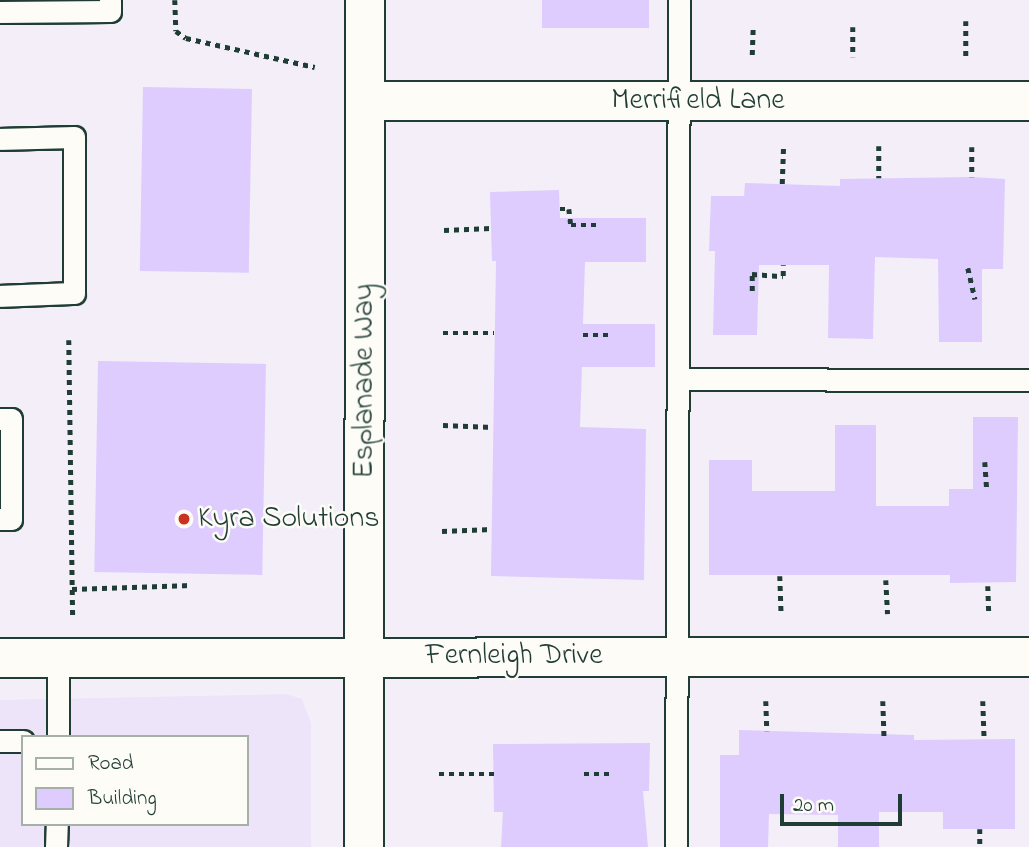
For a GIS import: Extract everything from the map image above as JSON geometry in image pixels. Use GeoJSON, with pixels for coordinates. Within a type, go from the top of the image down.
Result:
{"type":"FeatureCollection","features":[{"type":"Feature","properties":{"kind":"street","name":"Esplanade Way"},"geometry":{"type":"LineString","coordinates":[[365,0],[365,847]]}},
{"type":"Feature","properties":{"kind":"street","name":"Merrifield Lane"},"geometry":{"type":"LineString","coordinates":[[366,101],[1029,101]]}},
{"type":"Feature","properties":{"kind":"street","name":"Fernleigh Drive"},"geometry":{"type":"LineString","coordinates":[[0,658],[66,642],[364,656],[1029,657]]}},
{"type":"Feature","properties":{"kind":"lane"},"geometry":{"type":"LineString","coordinates":[[0,12],[110,11],[110,0]]}},
{"type":"Feature","properties":{"kind":"lane"},"geometry":{"type":"LineString","coordinates":[[676,847],[680,379],[679,0]]}},
{"type":"Feature","properties":{"kind":"lane"},"geometry":{"type":"LineString","coordinates":[[0,139],[74,137],[74,293],[0,296]]}},
{"type":"Feature","properties":{"kind":"lane"},"geometry":{"type":"LineString","coordinates":[[680,379],[1029,380]]}},
{"type":"Feature","properties":{"kind":"lane"},"geometry":{"type":"LineString","coordinates":[[0,418],[11,419],[11,519],[0,520]]}},
{"type":"Feature","properties":{"kind":"lane"},"geometry":{"type":"LineString","coordinates":[[58,735],[66,642]]}},
{"type":"Feature","properties":{"kind":"lane"},"geometry":{"type":"LineString","coordinates":[[0,741],[21,741]]}},
{"type":"Feature","properties":{"kind":"lane"},"geometry":{"type":"LineString","coordinates":[[57,826],[57,847]]}},
{"type":"Feature","properties":{"kind":"path"},"geometry":{"type":"LineString","coordinates":[[175,0],[176,32],[186,38],[315,67]]}},
{"type":"Feature","properties":{"kind":"path"},"geometry":{"type":"LineString","coordinates":[[966,21],[966,57]]}},
{"type":"Feature","properties":{"kind":"path"},"geometry":{"type":"LineString","coordinates":[[752,55],[753,25]]}},
{"type":"Feature","properties":{"kind":"path"},"geometry":{"type":"LineString","coordinates":[[853,27],[853,57]]}},
{"type":"Feature","properties":{"kind":"path"},"geometry":{"type":"LineString","coordinates":[[782,184],[783,146]]}},
{"type":"Feature","properties":{"kind":"path"},"geometry":{"type":"LineString","coordinates":[[879,146],[879,178]]}},
{"type":"Feature","properties":{"kind":"path"},"geometry":{"type":"LineString","coordinates":[[972,147],[972,177]]}},
{"type":"Feature","properties":{"kind":"path"},"geometry":{"type":"LineString","coordinates":[[560,209],[569,209],[570,226],[599,226]]}},
{"type":"Feature","properties":{"kind":"path"},"geometry":{"type":"LineString","coordinates":[[443,230],[491,228]]}},
{"type":"Feature","properties":{"kind":"path"},"geometry":{"type":"LineString","coordinates":[[752,291],[752,274],[783,276],[783,265]]}},
{"type":"Feature","properties":{"kind":"path"},"geometry":{"type":"LineString","coordinates":[[968,268],[975,299]]}},
{"type":"Feature","properties":{"kind":"path"},"geometry":{"type":"LineString","coordinates":[[443,333],[494,333]]}},
{"type":"Feature","properties":{"kind":"path"},"geometry":{"type":"LineString","coordinates":[[583,335],[610,335]]}},
{"type":"Feature","properties":{"kind":"path"},"geometry":{"type":"LineString","coordinates":[[66,642],[72,589],[69,340]]}},
{"type":"Feature","properties":{"kind":"path"},"geometry":{"type":"LineString","coordinates":[[443,425],[493,427]]}},
{"type":"Feature","properties":{"kind":"path"},"geometry":{"type":"LineString","coordinates":[[985,462],[987,489]]}},
{"type":"Feature","properties":{"kind":"path"},"geometry":{"type":"LineString","coordinates":[[442,531],[492,529]]}},
{"type":"Feature","properties":{"kind":"path"},"geometry":{"type":"LineString","coordinates":[[780,576],[781,613]]}},
{"type":"Feature","properties":{"kind":"path"},"geometry":{"type":"LineString","coordinates":[[886,580],[888,614]]}},
{"type":"Feature","properties":{"kind":"path"},"geometry":{"type":"LineString","coordinates":[[72,589],[192,585]]}},
{"type":"Feature","properties":{"kind":"path"},"geometry":{"type":"LineString","coordinates":[[988,586],[989,614]]}},
{"type":"Feature","properties":{"kind":"path"},"geometry":{"type":"LineString","coordinates":[[766,701],[767,731]]}},
{"type":"Feature","properties":{"kind":"path"},"geometry":{"type":"LineString","coordinates":[[883,701],[884,736]]}},
{"type":"Feature","properties":{"kind":"path"},"geometry":{"type":"LineString","coordinates":[[984,701],[984,738]]}},
{"type":"Feature","properties":{"kind":"path"},"geometry":{"type":"LineString","coordinates":[[439,774],[494,774]]}},
{"type":"Feature","properties":{"kind":"path"},"geometry":{"type":"LineString","coordinates":[[584,774],[610,774]]}},
{"type":"Feature","properties":{"kind":"path"},"geometry":{"type":"LineString","coordinates":[[980,829],[980,847]]}},
{"type":"Feature","properties":{"kind":"shaded area"},"geometry":{"type":"Polygon","coordinates":[[[286,694],[302,699],[311,723],[311,847],[0,847],[0,700],[286,694]]]}},
{"type":"Feature","properties":{"kind":"building"},"geometry":{"type":"Polygon","coordinates":[[[542,0],[649,0],[649,28],[542,28],[542,0]]]}},
{"type":"Feature","properties":{"kind":"building"},"geometry":{"type":"Polygon","coordinates":[[[143,87],[252,89],[249,273],[140,271],[143,87]]]}},
{"type":"Feature","properties":{"kind":"building"},"geometry":{"type":"Polygon","coordinates":[[[840,179],[1005,179],[1003,269],[982,269],[982,342],[939,342],[938,259],[875,257],[873,339],[828,338],[829,265],[759,265],[757,335],[713,335],[715,251],[709,251],[711,196],[744,196],[745,183],[840,186],[840,179]]]}},
{"type":"Feature","properties":{"kind":"building"},"geometry":{"type":"Polygon","coordinates":[[[559,190],[560,218],[646,218],[646,262],[585,262],[583,324],[655,324],[655,367],[582,367],[580,427],[646,429],[644,580],[491,576],[496,261],[492,261],[490,192],[559,190]]]}},
{"type":"Feature","properties":{"kind":"building"},"geometry":{"type":"Polygon","coordinates":[[[98,361],[266,364],[262,575],[94,572],[98,361]]]}},
{"type":"Feature","properties":{"kind":"building"},"geometry":{"type":"Polygon","coordinates":[[[973,417],[1018,417],[1016,582],[950,583],[950,575],[709,575],[709,460],[752,460],[752,491],[835,491],[835,425],[876,425],[876,506],[949,506],[949,489],[973,489],[973,417]]]}},
{"type":"Feature","properties":{"kind":"building"},"geometry":{"type":"Polygon","coordinates":[[[739,730],[914,735],[914,740],[1015,739],[1015,829],[943,829],[943,812],[879,812],[879,847],[838,847],[838,815],[769,814],[768,847],[720,847],[720,755],[739,755],[739,730]]]}},
{"type":"Feature","properties":{"kind":"building"},"geometry":{"type":"Polygon","coordinates":[[[650,743],[649,791],[643,791],[648,847],[501,847],[503,812],[494,812],[493,744],[650,743]]]}},
{"type":"Feature","properties":{"kind":"place","name":"Kyra Solutions"},"geometry":{"type":"Point","coordinates":[184,519]}}]}
